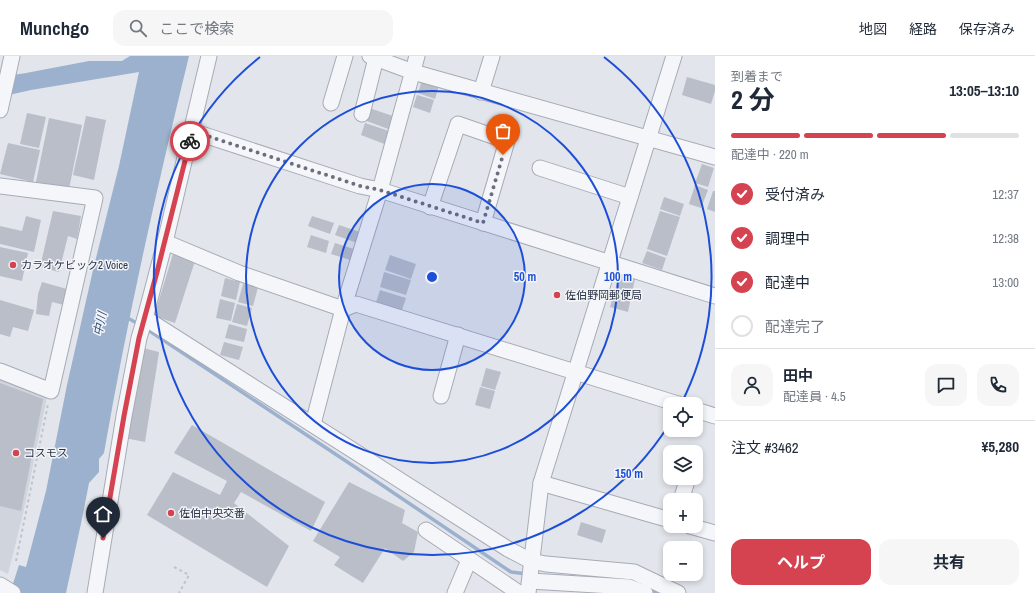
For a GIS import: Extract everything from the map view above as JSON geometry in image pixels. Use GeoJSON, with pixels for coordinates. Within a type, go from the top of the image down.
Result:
{"type":"FeatureCollection","features":[{"type":"Feature","properties":{"kind":"street"},"geometry":{"type":"LineString","coordinates":[[1,105],[12,56]]}},
{"type":"Feature","properties":{"kind":"street"},"geometry":{"type":"LineString","coordinates":[[95,593],[124,416],[144,324],[209,56]]}},
{"type":"Feature","properties":{"kind":"street"},"geometry":{"type":"LineString","coordinates":[[331,103],[345,56]]}},
{"type":"Feature","properties":{"kind":"street"},"geometry":{"type":"LineString","coordinates":[[313,424],[343,309],[380,190],[417,56]]}},
{"type":"Feature","properties":{"kind":"street"},"geometry":{"type":"LineString","coordinates":[[481,92],[492,56]]}},
{"type":"Feature","properties":{"kind":"street"},"geometry":{"type":"LineString","coordinates":[[530,576],[541,483],[674,56]]}},
{"type":"Feature","properties":{"kind":"street"},"geometry":{"type":"LineString","coordinates":[[362,114],[373,57],[413,72],[481,92],[715,156]]}},
{"type":"Feature","properties":{"kind":"street"},"geometry":{"type":"LineString","coordinates":[[430,207],[458,124],[507,141],[483,223]]}},
{"type":"Feature","properties":{"kind":"street"},"geometry":{"type":"LineString","coordinates":[[192,131],[360,186],[380,190],[715,296]]}},
{"type":"Feature","properties":{"kind":"street"},"geometry":{"type":"LineString","coordinates":[[540,168],[630,197]]}},
{"type":"Feature","properties":{"kind":"street"},"geometry":{"type":"LineString","coordinates":[[0,186],[95,198],[51,392],[0,371]]}},
{"type":"Feature","properties":{"kind":"street"},"geometry":{"type":"LineString","coordinates":[[165,242],[239,273],[343,309],[356,304],[663,399]]}},
{"type":"Feature","properties":{"kind":"street"},"geometry":{"type":"LineString","coordinates":[[144,324],[313,424],[508,549],[530,576],[644,593]]}},
{"type":"Feature","properties":{"kind":"street"},"geometry":{"type":"LineString","coordinates":[[441,396],[458,335]]}},
{"type":"Feature","properties":{"kind":"street"},"geometry":{"type":"LineString","coordinates":[[703,412],[715,416]]}},
{"type":"Feature","properties":{"kind":"street"},"geometry":{"type":"LineString","coordinates":[[541,483],[663,518]]}},
{"type":"Feature","properties":{"kind":"street"},"geometry":{"type":"LineString","coordinates":[[426,530],[519,593]]}},
{"type":"Feature","properties":{"kind":"street"},"geometry":{"type":"LineString","coordinates":[[703,530],[715,533]]}},
{"type":"Feature","properties":{"kind":"street"},"geometry":{"type":"LineString","coordinates":[[455,593],[469,560]]}},
{"type":"Feature","properties":{"kind":"street"},"geometry":{"type":"LineString","coordinates":[[530,576],[546,564],[634,572],[678,593]]}},
{"type":"Feature","properties":{"kind":"street"},"geometry":{"type":"LineString","coordinates":[[0,585],[13,593]]}},
{"type":"Feature","properties":{"kind":"path"},"geometry":{"type":"LineString","coordinates":[[16,561],[51,392]]}},
{"type":"Feature","properties":{"kind":"path"},"geometry":{"type":"LineString","coordinates":[[174,567],[189,575],[179,593]]}},
{"type":"Feature","properties":{"kind":"shaded area","name":"コスモス"},"geometry":{"type":"Polygon","coordinates":[[[0,378],[47,397],[23,514],[8,574],[0,570],[0,378]]]}},
{"type":"Feature","properties":{"kind":"water","name":"中川"},"geometry":{"type":"Polygon","coordinates":[[[130,56],[189,56],[143,254],[122,353],[104,453],[99,459],[99,472],[89,483],[66,593],[10,593],[19,565],[26,567],[46,491],[67,385],[93,270],[119,166],[139,72],[31,90],[0,97],[0,77],[89,61],[122,61],[130,56]]]}},
{"type":"Feature","properties":{"kind":"building"},"geometry":{"type":"Polygon","coordinates":[[[687,77],[715,85],[715,91],[711,104],[682,95],[687,77]]]}},
{"type":"Feature","properties":{"kind":"building"},"geometry":{"type":"Polygon","coordinates":[[[422,80],[439,86],[435,99],[418,93],[422,80]]]}},
{"type":"Feature","properties":{"kind":"building"},"geometry":{"type":"Polygon","coordinates":[[[417,95],[434,100],[430,113],[413,107],[417,95]]]}},
{"type":"Feature","properties":{"kind":"building"},"geometry":{"type":"Polygon","coordinates":[[[369,108],[396,117],[391,130],[364,120],[369,108]]]}},
{"type":"Feature","properties":{"kind":"building"},"geometry":{"type":"Polygon","coordinates":[[[27,113],[46,117],[39,148],[20,144],[27,113]]]}},
{"type":"Feature","properties":{"kind":"building"},"geometry":{"type":"Polygon","coordinates":[[[86,116],[106,120],[94,180],[73,175],[86,116]]]}},
{"type":"Feature","properties":{"kind":"building"},"geometry":{"type":"Polygon","coordinates":[[[49,118],[82,125],[69,189],[36,182],[49,118]]]}},
{"type":"Feature","properties":{"kind":"building"},"geometry":{"type":"Polygon","coordinates":[[[365,123],[392,132],[387,145],[361,135],[365,123]]]}},
{"type":"Feature","properties":{"kind":"building"},"geometry":{"type":"Polygon","coordinates":[[[8,143],[40,150],[33,182],[0,174],[8,143]]]}},
{"type":"Feature","properties":{"kind":"building"},"geometry":{"type":"Polygon","coordinates":[[[702,164],[714,168],[708,187],[695,183],[702,164]]]}},
{"type":"Feature","properties":{"kind":"building"},"geometry":{"type":"Polygon","coordinates":[[[695,185],[708,190],[701,208],[689,204],[695,185]]]}},
{"type":"Feature","properties":{"kind":"building"},"geometry":{"type":"Polygon","coordinates":[[[713,191],[715,191],[715,212],[707,209],[713,191]]]}},
{"type":"Feature","properties":{"kind":"building"},"geometry":{"type":"Polygon","coordinates":[[[664,197],[684,204],[680,216],[660,209],[664,197]]]}},
{"type":"Feature","properties":{"kind":"building"},"geometry":{"type":"Polygon","coordinates":[[[53,211],[81,216],[77,239],[68,236],[59,272],[40,267],[53,211]]]}},
{"type":"Feature","properties":{"kind":"building"},"geometry":{"type":"Polygon","coordinates":[[[660,211],[680,217],[667,256],[647,249],[660,211]]]}},
{"type":"Feature","properties":{"kind":"building"},"geometry":{"type":"Polygon","coordinates":[[[26,216],[41,220],[34,252],[0,244],[0,226],[22,231],[26,216]]]}},
{"type":"Feature","properties":{"kind":"building"},"geometry":{"type":"Polygon","coordinates":[[[312,216],[334,223],[330,234],[308,226],[312,216]]]}},
{"type":"Feature","properties":{"kind":"building"},"geometry":{"type":"Polygon","coordinates":[[[339,225],[360,232],[357,243],[335,235],[339,225]]]}},
{"type":"Feature","properties":{"kind":"building"},"geometry":{"type":"Polygon","coordinates":[[[311,235],[329,241],[326,253],[307,247],[311,235]]]}},
{"type":"Feature","properties":{"kind":"building"},"geometry":{"type":"Polygon","coordinates":[[[335,243],[354,249],[350,260],[331,254],[335,243]]]}},
{"type":"Feature","properties":{"kind":"building","name":"カラオケビック2 Voice"},"geometry":{"type":"Polygon","coordinates":[[[0,247],[28,253],[22,281],[0,276],[0,247]]]}},
{"type":"Feature","properties":{"kind":"building"},"geometry":{"type":"Polygon","coordinates":[[[647,251],[666,258],[662,270],[642,263],[647,251]]]}},
{"type":"Feature","properties":{"kind":"building"},"geometry":{"type":"Polygon","coordinates":[[[173,254],[195,261],[175,323],[154,316],[173,254]]]}},
{"type":"Feature","properties":{"kind":"building"},"geometry":{"type":"Polygon","coordinates":[[[390,255],[416,264],[411,279],[385,270],[390,255]]]}},
{"type":"Feature","properties":{"kind":"building"},"geometry":{"type":"Polygon","coordinates":[[[384,272],[411,280],[406,295],[380,287],[384,272]]]}},
{"type":"Feature","properties":{"kind":"building"},"geometry":{"type":"Polygon","coordinates":[[[619,276],[635,279],[628,312],[610,307],[619,276]]]}},
{"type":"Feature","properties":{"kind":"building"},"geometry":{"type":"Polygon","coordinates":[[[225,278],[240,282],[236,300],[221,296],[225,278]]]}},
{"type":"Feature","properties":{"kind":"building"},"geometry":{"type":"Polygon","coordinates":[[[42,282],[67,289],[64,305],[52,302],[49,316],[36,314],[38,294],[42,282]]]}},
{"type":"Feature","properties":{"kind":"building"},"geometry":{"type":"Polygon","coordinates":[[[243,284],[258,287],[253,306],[238,302],[243,284]]]}},
{"type":"Feature","properties":{"kind":"building"},"geometry":{"type":"Polygon","coordinates":[[[380,290],[406,298],[401,313],[375,305],[380,290]]]}},
{"type":"Feature","properties":{"kind":"building"},"geometry":{"type":"Polygon","coordinates":[[[220,299],[235,303],[231,321],[216,318],[220,299]]]}},
{"type":"Feature","properties":{"kind":"building"},"geometry":{"type":"Polygon","coordinates":[[[0,300],[34,310],[28,331],[13,327],[10,337],[0,334],[0,300]]]}},
{"type":"Feature","properties":{"kind":"building"},"geometry":{"type":"Polygon","coordinates":[[[237,304],[252,308],[247,326],[232,322],[237,304]]]}},
{"type":"Feature","properties":{"kind":"building"},"geometry":{"type":"Polygon","coordinates":[[[229,324],[247,329],[244,342],[225,338],[229,324]]]}},
{"type":"Feature","properties":{"kind":"building"},"geometry":{"type":"Polygon","coordinates":[[[224,342],[243,347],[239,360],[220,355],[224,342]]]}},
{"type":"Feature","properties":{"kind":"building"},"geometry":{"type":"Polygon","coordinates":[[[143,348],[159,352],[145,442],[125,438],[143,348]]]}},
{"type":"Feature","properties":{"kind":"building"},"geometry":{"type":"Polygon","coordinates":[[[486,368],[501,372],[495,390],[481,386],[486,368]]]}},
{"type":"Feature","properties":{"kind":"building","name":"コスモス"},"geometry":{"type":"Polygon","coordinates":[[[0,383],[43,399],[21,511],[0,506],[0,383]]]}},
{"type":"Feature","properties":{"kind":"building"},"geometry":{"type":"Polygon","coordinates":[[[480,387],[495,391],[490,409],[475,405],[480,387]]]}},
{"type":"Feature","properties":{"kind":"building"},"geometry":{"type":"Polygon","coordinates":[[[192,425],[325,502],[311,531],[241,492],[234,503],[289,546],[267,587],[147,515],[173,472],[220,495],[227,481],[174,453],[192,425]]]}},
{"type":"Feature","properties":{"kind":"building"},"geometry":{"type":"Polygon","coordinates":[[[349,482],[405,510],[402,523],[418,532],[414,552],[403,561],[385,548],[363,583],[334,565],[340,557],[313,541],[349,482]]]}},
{"type":"Feature","properties":{"kind":"building"},"geometry":{"type":"Polygon","coordinates":[[[581,522],[606,530],[602,543],[577,535],[581,522]]]}},
{"type":"Feature","properties":{"kind":"waterway"},"geometry":{"type":"LineString","coordinates":[[126,317],[140,325]]}},
{"type":"Feature","properties":{"kind":"waterway"},"geometry":{"type":"LineString","coordinates":[[145,328],[511,572],[527,574]]}},
{"type":"Feature","properties":{"kind":"waterway"},"geometry":{"type":"LineString","coordinates":[[648,589],[659,593]]}},
{"type":"Feature","properties":{"kind":"way so far"},"geometry":{"type":"LineString","coordinates":[[190,141],[192,131],[360,186],[380,190],[388,194],[483,223],[503,155]]}},
{"type":"Feature","properties":{"kind":"place","name":"カラオケビック2 Voice"},"geometry":{"type":"Point","coordinates":[13,265]}},
{"type":"Feature","properties":{"kind":"place","name":"佐伯野岡郵便局"},"geometry":{"type":"Point","coordinates":[557,295]}},
{"type":"Feature","properties":{"kind":"place","name":"コスモス"},"geometry":{"type":"Point","coordinates":[16,453]}},
{"type":"Feature","properties":{"kind":"place","name":"佐伯中央交番"},"geometry":{"type":"Point","coordinates":[171,513]}},
{"type":"Feature","properties":{"kind":"route"},"geometry":{"type":"LineString","coordinates":[[103,538],[139,338],[146,318],[190,141]]}}]}
